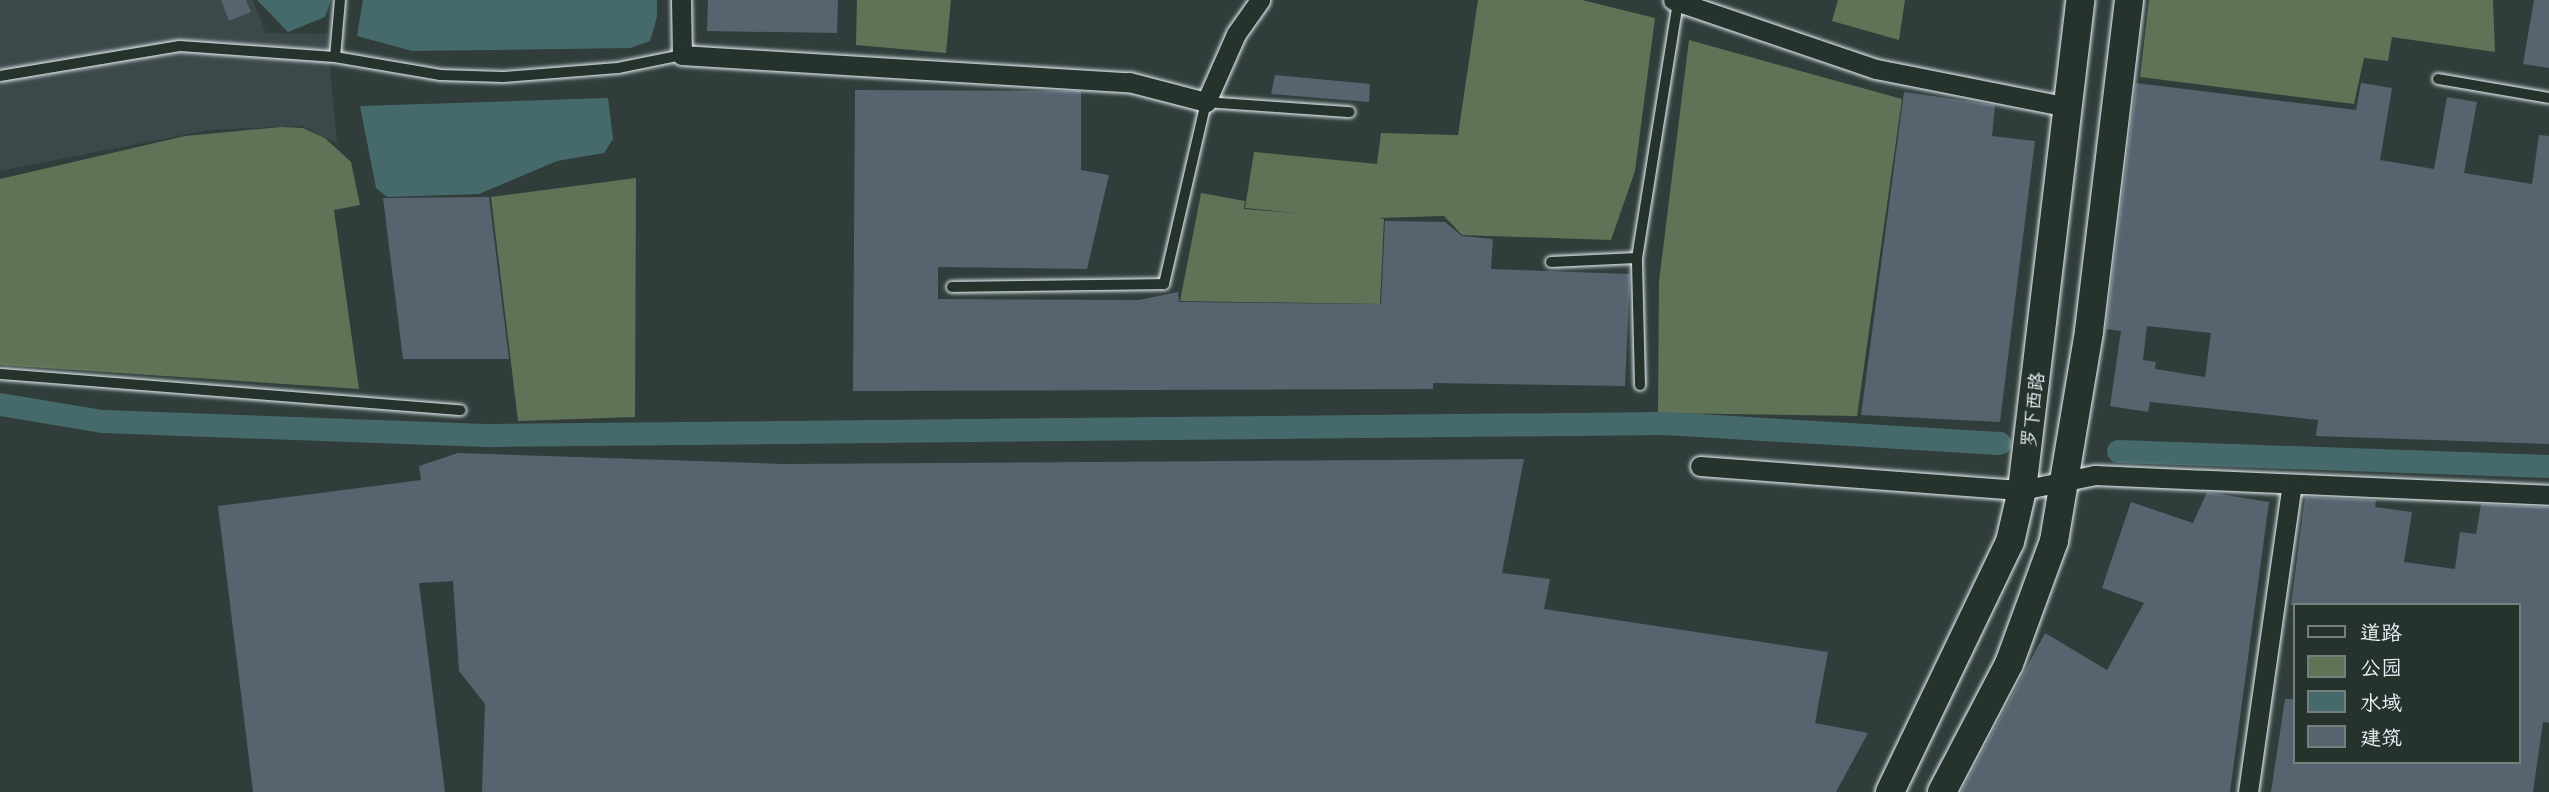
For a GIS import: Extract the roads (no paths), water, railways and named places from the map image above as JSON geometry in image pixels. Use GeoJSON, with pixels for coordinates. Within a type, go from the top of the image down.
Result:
{"type":"FeatureCollection","features":[{"type":"Feature","properties":{"kind":"main road","name":"罗下西路"},"geometry":{"type":"LineString","coordinates":[[1890,792],[2010,542],[2022,489],[2080,0]]}},
{"type":"Feature","properties":{"kind":"main road","name":"罗下西路"},"geometry":{"type":"LineString","coordinates":[[1942,792],[2009,664],[2054,541],[2089,331],[2129,0]]}},
{"type":"Feature","properties":{"kind":"street"},"geometry":{"type":"LineString","coordinates":[[681,0],[682,55],[1129,82],[1206,102],[1236,34],[1260,0]]}},
{"type":"Feature","properties":{"kind":"street"},"geometry":{"type":"LineString","coordinates":[[1675,1],[1876,69],[2068,107]]}},
{"type":"Feature","properties":{"kind":"street"},"geometry":{"type":"LineString","coordinates":[[1700,466],[2022,489],[2064,485],[2095,475],[2549,495]]}},
{"type":"Feature","properties":{"kind":"street"},"geometry":{"type":"LineString","coordinates":[[2248,792],[2292,484]]}},
{"type":"Feature","properties":{"kind":"lane"},"geometry":{"type":"LineString","coordinates":[[335,57],[340,0]]}},
{"type":"Feature","properties":{"kind":"lane"},"geometry":{"type":"LineString","coordinates":[[1640,385],[1637,258],[1675,1]]}},
{"type":"Feature","properties":{"kind":"lane"},"geometry":{"type":"LineString","coordinates":[[0,76],[180,46],[335,57],[440,75],[503,76],[618,68],[682,55]]}},
{"type":"Feature","properties":{"kind":"lane"},"geometry":{"type":"LineString","coordinates":[[2438,79],[2549,98]]}},
{"type":"Feature","properties":{"kind":"lane"},"geometry":{"type":"LineString","coordinates":[[952,287],[1164,284],[1206,102],[1350,111]]}},
{"type":"Feature","properties":{"kind":"lane"},"geometry":{"type":"LineString","coordinates":[[1551,262],[1637,258]]}},
{"type":"Feature","properties":{"kind":"lane"},"geometry":{"type":"LineString","coordinates":[[0,374],[461,410]]}},
{"type":"Feature","properties":{"kind":"water"},"geometry":{"type":"Polygon","coordinates":[[[257,0],[331,0],[325,17],[288,32],[257,0]]]}},
{"type":"Feature","properties":{"kind":"water"},"geometry":{"type":"Polygon","coordinates":[[[363,0],[657,0],[657,17],[650,41],[630,48],[412,51],[357,36],[363,0]]]}},
{"type":"Feature","properties":{"kind":"water"},"geometry":{"type":"Polygon","coordinates":[[[608,98],[613,139],[604,153],[557,161],[479,194],[387,197],[376,188],[360,106],[608,98]]]}},
{"type":"Feature","properties":{"kind":"waterway"},"geometry":{"type":"LineString","coordinates":[[0,404],[102,421],[493,435],[1664,423],[1999,443]]}},
{"type":"Feature","properties":{"kind":"waterway"},"geometry":{"type":"LineString","coordinates":[[2118,451],[2549,466]]}}]}
